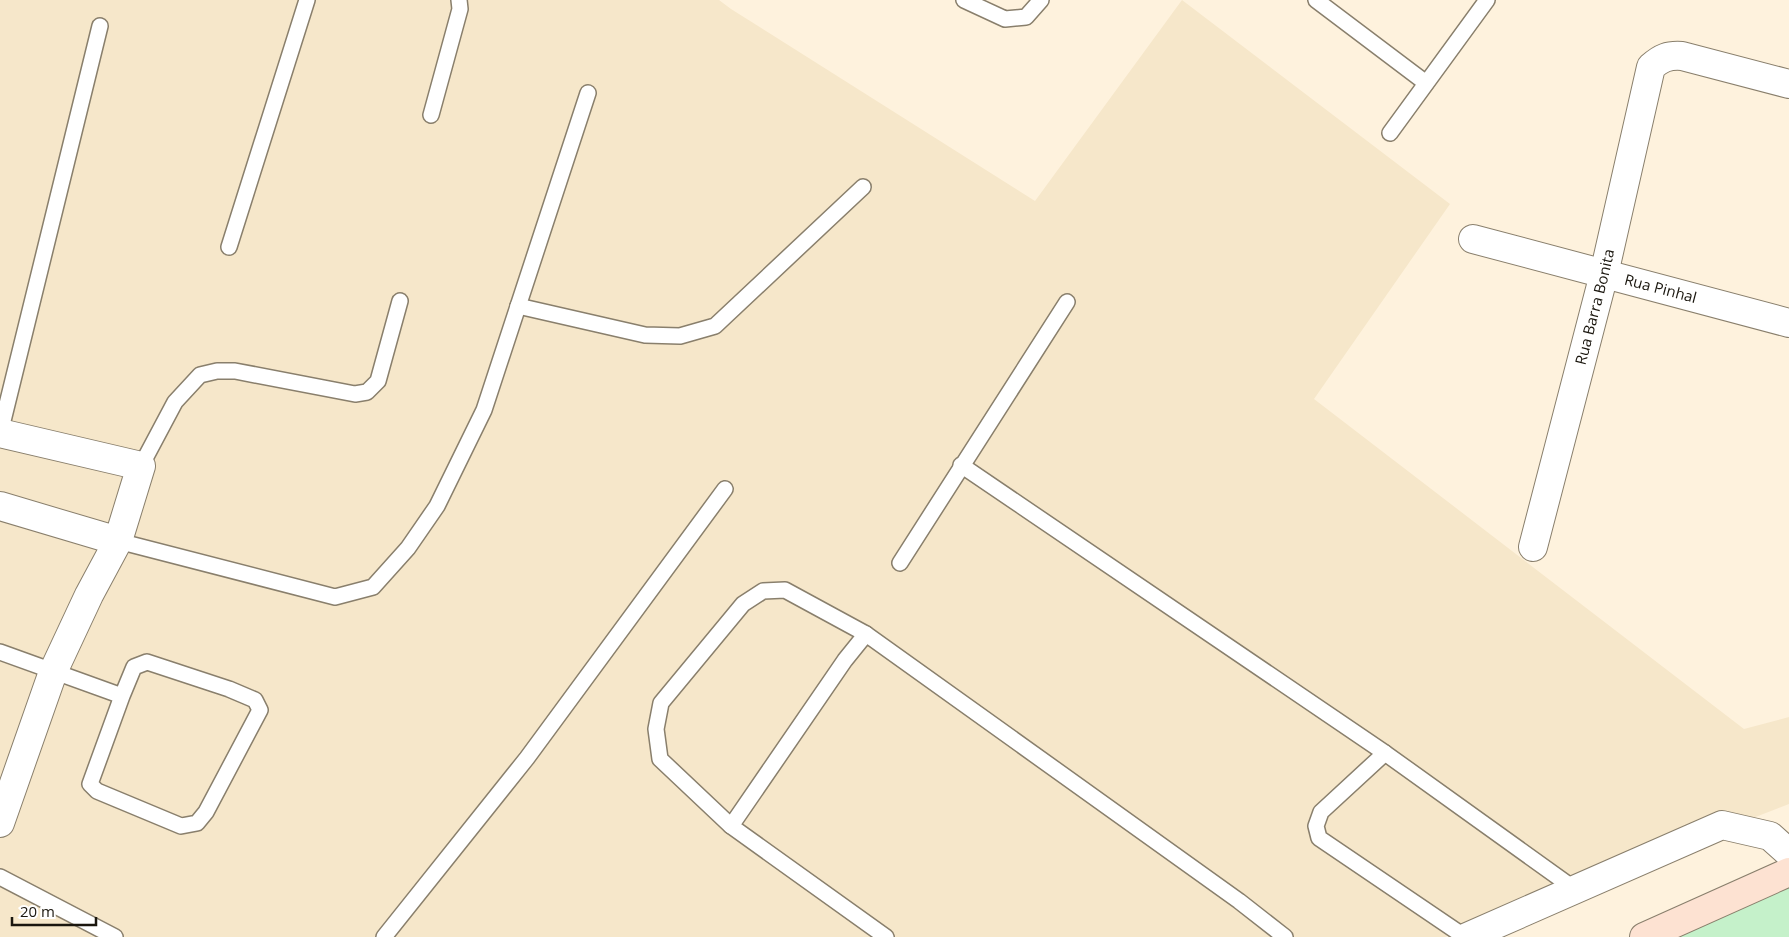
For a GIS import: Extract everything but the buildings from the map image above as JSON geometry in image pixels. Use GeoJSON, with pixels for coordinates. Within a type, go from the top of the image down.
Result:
{"type":"FeatureCollection","features":[{"type":"Feature","properties":{"kind":"street","name":"Rua Barra Bonita"},"geometry":{"type":"LineString","coordinates":[[1533,547],[1604,274],[1651,67],[1660,59],[1670,55],[1682,56],[1789,84]]}},
{"type":"Feature","properties":{"kind":"street","name":"Rua Pinhal"},"geometry":{"type":"LineString","coordinates":[[1473,239],[1789,323]]}},
{"type":"Feature","properties":{"kind":"street"},"geometry":{"type":"LineString","coordinates":[[0,433],[141,466],[118,541],[88,595],[53,672],[0,823]]}},
{"type":"Feature","properties":{"kind":"street"},"geometry":{"type":"LineString","coordinates":[[0,506],[118,541]]}},
{"type":"Feature","properties":{"kind":"street"},"geometry":{"type":"LineString","coordinates":[[1466,937],[1722,826],[1770,836],[1789,853]]}},
{"type":"Feature","properties":{"kind":"street"},"geometry":{"type":"LineString","coordinates":[[1644,937],[1789,872]]}},
{"type":"Feature","properties":{"kind":"lane"},"geometry":{"type":"LineString","coordinates":[[229,247],[307,0]]}},
{"type":"Feature","properties":{"kind":"lane"},"geometry":{"type":"LineString","coordinates":[[431,115],[460,9],[459,0]]}},
{"type":"Feature","properties":{"kind":"lane"},"geometry":{"type":"LineString","coordinates":[[964,0],[1005,19],[1026,17],[1041,0]]}},
{"type":"Feature","properties":{"kind":"lane"},"geometry":{"type":"LineString","coordinates":[[1316,0],[1426,84]]}},
{"type":"Feature","properties":{"kind":"lane"},"geometry":{"type":"LineString","coordinates":[[1390,133],[1487,0]]}},
{"type":"Feature","properties":{"kind":"lane"},"geometry":{"type":"LineString","coordinates":[[0,433],[100,26]]}},
{"type":"Feature","properties":{"kind":"lane"},"geometry":{"type":"LineString","coordinates":[[118,541],[335,597],[373,587],[408,548],[437,506],[484,410],[588,92]]}},
{"type":"Feature","properties":{"kind":"lane"},"geometry":{"type":"LineString","coordinates":[[518,306],[645,335],[680,336],[715,326],[863,187]]}},
{"type":"Feature","properties":{"kind":"lane"},"geometry":{"type":"LineString","coordinates":[[141,466],[175,402],[200,375],[217,371],[235,371],[355,394],[366,392],[378,381],[400,301]]}},
{"type":"Feature","properties":{"kind":"lane"},"geometry":{"type":"LineString","coordinates":[[900,563],[1066,302]]}},
{"type":"Feature","properties":{"kind":"lane"},"geometry":{"type":"LineString","coordinates":[[961,465],[1385,753],[1576,890]]}},
{"type":"Feature","properties":{"kind":"lane"},"geometry":{"type":"LineString","coordinates":[[384,937],[526,758],[725,489]]}},
{"type":"Feature","properties":{"kind":"lane"},"geometry":{"type":"LineString","coordinates":[[886,937],[731,826],[660,759],[656,729],[661,703],[742,604],[763,591],[785,590],[866,634],[1286,937]]}},
{"type":"Feature","properties":{"kind":"lane"},"geometry":{"type":"LineString","coordinates":[[731,826],[844,660],[866,634]]}},
{"type":"Feature","properties":{"kind":"lane"},"geometry":{"type":"LineString","coordinates":[[0,652],[122,696]]}},
{"type":"Feature","properties":{"kind":"lane"},"geometry":{"type":"LineString","coordinates":[[147,662],[229,689],[255,700],[260,710],[206,812],[197,823],[180,826],[97,791],[90,784],[122,696],[134,667],[147,662]]}},
{"type":"Feature","properties":{"kind":"lane"},"geometry":{"type":"LineString","coordinates":[[1385,753],[1320,812],[1316,826],[1319,838],[1466,937]]}},
{"type":"Feature","properties":{"kind":"lane"},"geometry":{"type":"LineString","coordinates":[[0,877],[116,937]]}},
{"type":"Feature","properties":{"kind":"shaded area"},"geometry":{"type":"Polygon","coordinates":[[[0,0],[719,0],[1035,201],[1182,0],[1450,204],[1314,399],[1744,729],[1789,717],[1789,804],[1445,937],[0,937],[0,0]]]}},
{"type":"Feature","properties":{"kind":"green space"},"geometry":{"type":"Polygon","coordinates":[[[1789,885],[1789,937],[1678,937],[1789,885]]]}}]}
